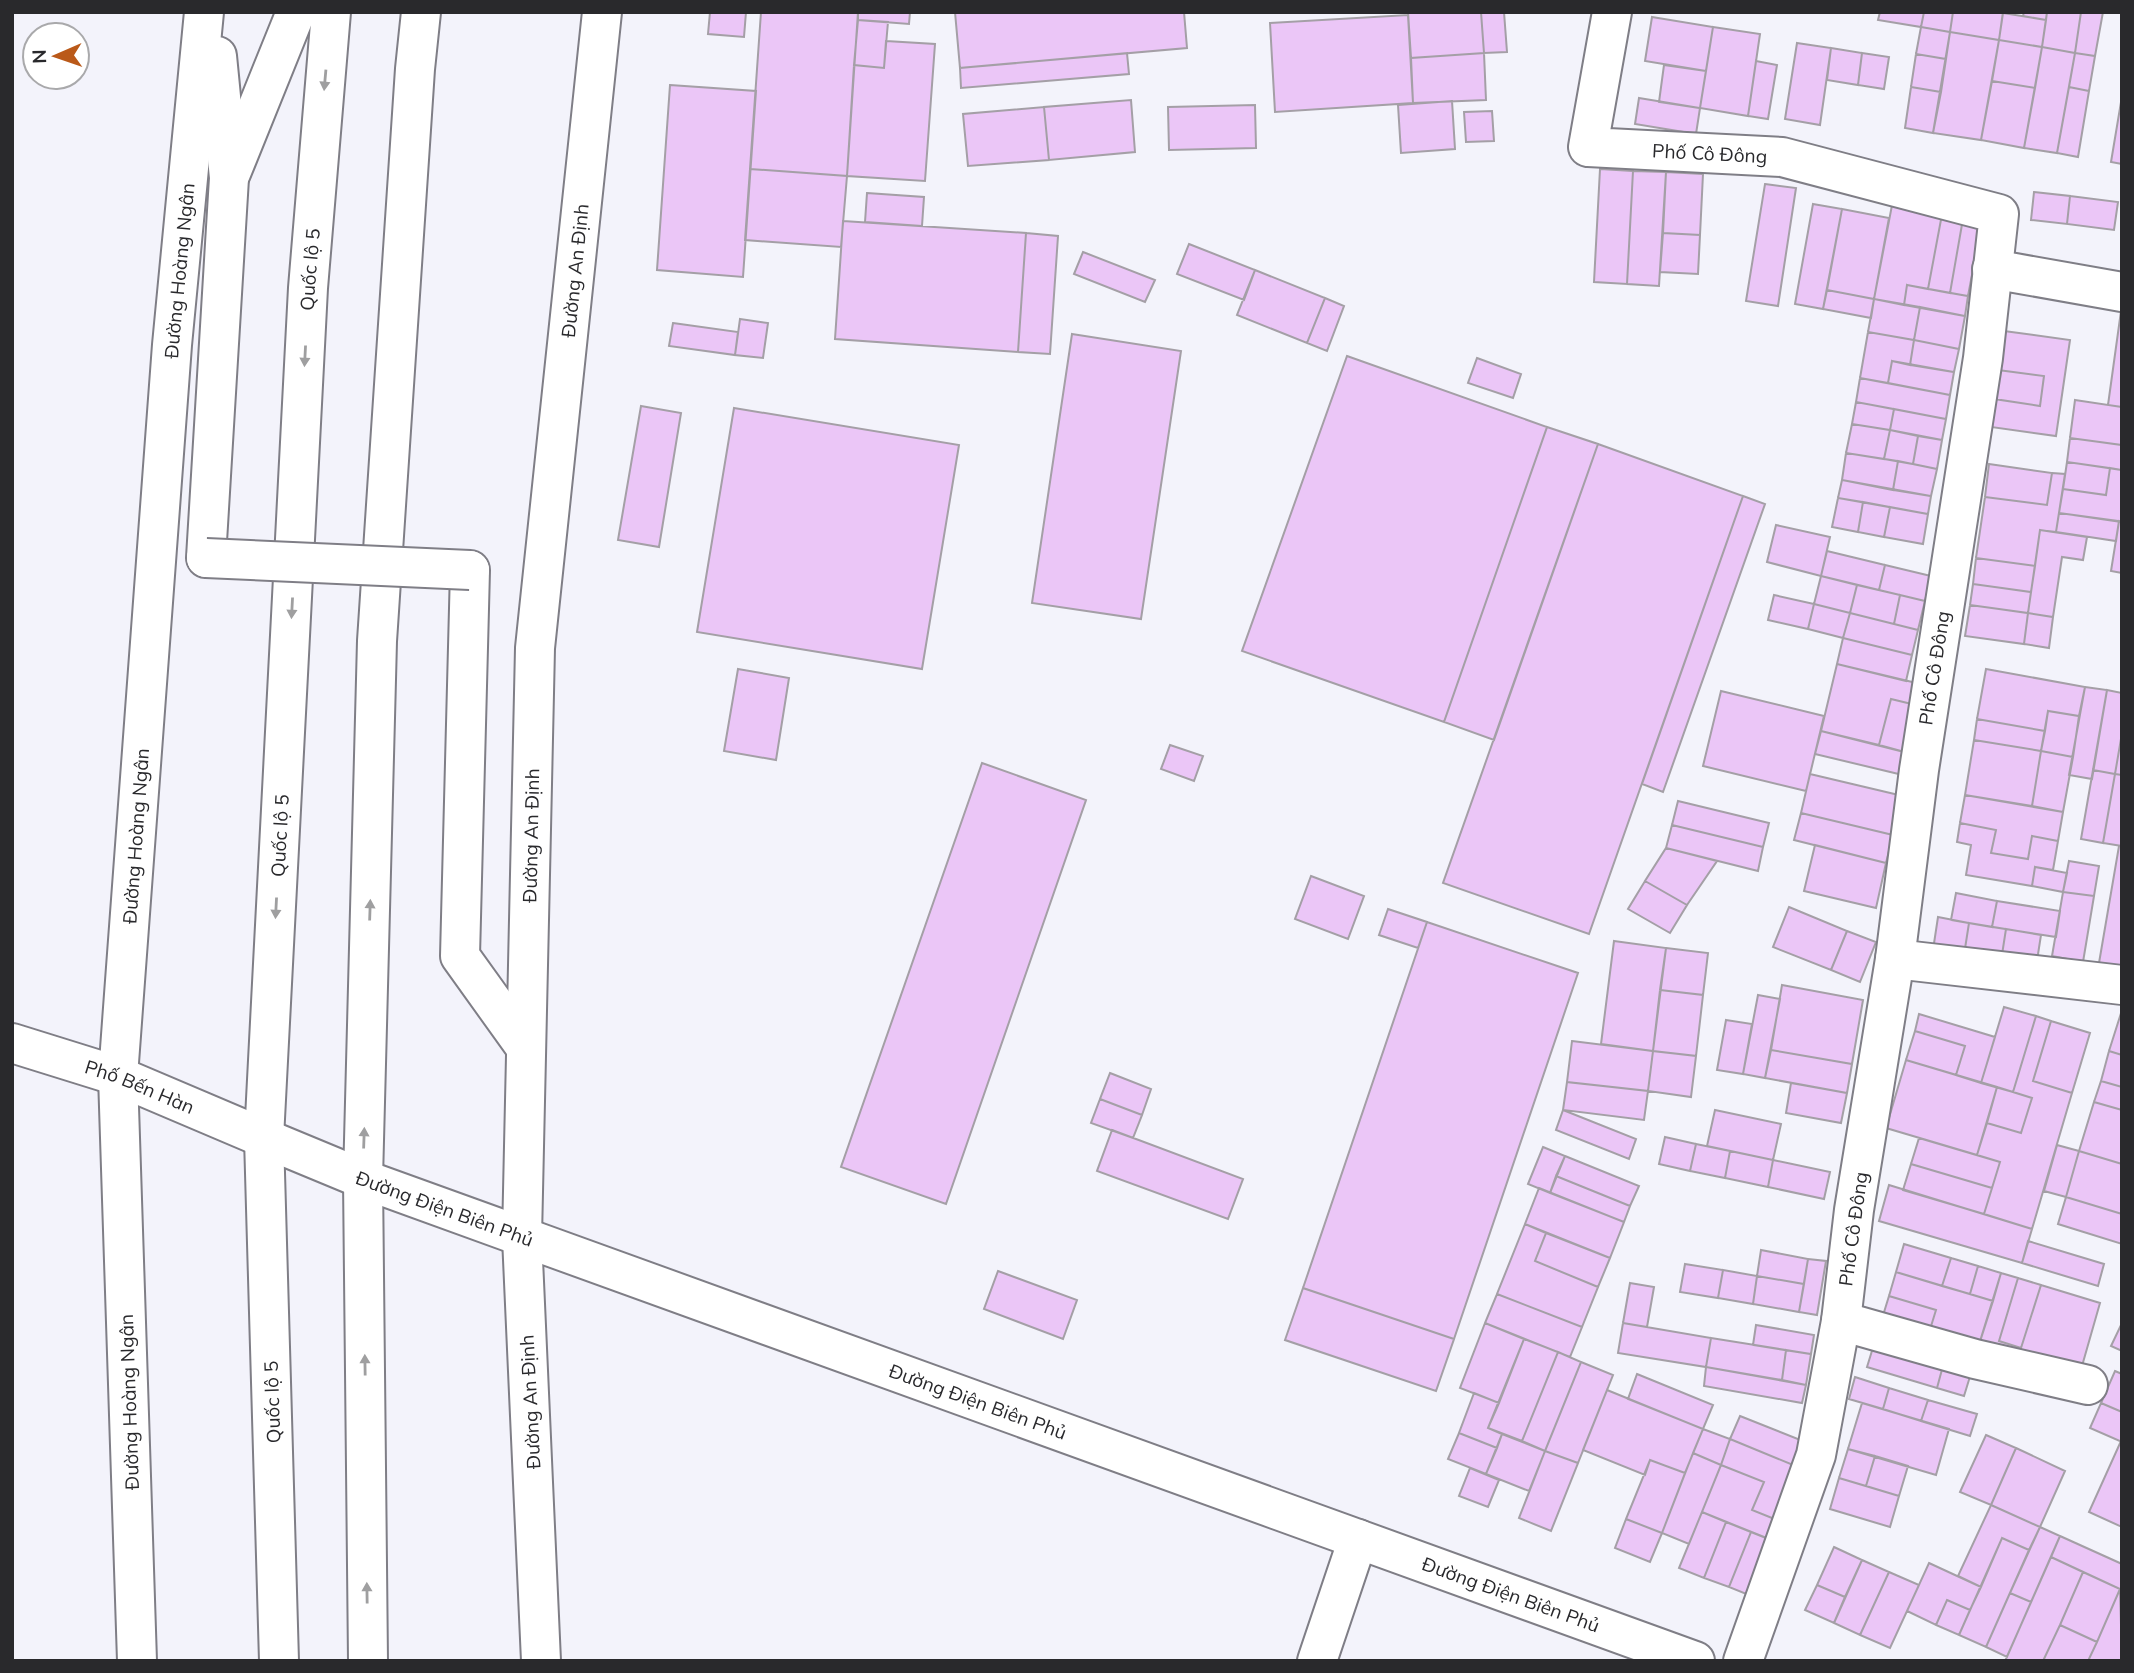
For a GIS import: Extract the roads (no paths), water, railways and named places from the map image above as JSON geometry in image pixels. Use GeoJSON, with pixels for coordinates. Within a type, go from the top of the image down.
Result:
{"type":"FeatureCollection","features":[{"type":"Feature","properties":{"kind":"main road","name":"Đường Hoàng Ngân"},"geometry":{"type":"LineString","coordinates":[[138,1661],[118,1076],[172,345],[204,12]]}},
{"type":"Feature","properties":{"kind":"main road"},"geometry":{"type":"LineString","coordinates":[[212,12],[229,178],[206,558],[470,569],[460,956],[526,1048]]}},
{"type":"Feature","properties":{"kind":"main road"},"geometry":{"type":"LineString","coordinates":[[229,178],[296,12]]}},
{"type":"Feature","properties":{"kind":"main road","name":"Quốc lộ 5"},"geometry":{"type":"LineString","coordinates":[[279,1661],[264,1138],[308,288],[331,12]]}},
{"type":"Feature","properties":{"kind":"main road"},"geometry":{"type":"LineString","coordinates":[[368,1661],[363,1178],[377,641],[421,12]]}},
{"type":"Feature","properties":{"kind":"main road","name":"Đường An Định"},"geometry":{"type":"LineString","coordinates":[[541,1661],[522,1237],[534,648],[602,12]]}},
{"type":"Feature","properties":{"kind":"main road","name":"Phố Cô Đông"},"geometry":{"type":"LineString","coordinates":[[1612,12],[1588,147],[1782,157],[1999,214],[1983,358],[1919,770],[1895,959],[1854,1210],[1841,1321],[1816,1454],[1743,1661]]}},
{"type":"Feature","properties":{"kind":"main road"},"geometry":{"type":"LineString","coordinates":[[1992,269],[2122,292]]}},
{"type":"Feature","properties":{"kind":"main road"},"geometry":{"type":"LineString","coordinates":[[1895,959],[2122,985]]}},
{"type":"Feature","properties":{"kind":"main road","name":"Phố Bến Hàn"},"geometry":{"type":"LineString","coordinates":[[12,1043],[118,1076],[264,1138]]}},
{"type":"Feature","properties":{"kind":"main road","name":"Đường Điện Biên Phủ"},"geometry":{"type":"LineString","coordinates":[[264,1138],[522,1237],[1695,1661]]}},
{"type":"Feature","properties":{"kind":"main road"},"geometry":{"type":"LineString","coordinates":[[1841,1321],[1975,1359],[2088,1385]]}},
{"type":"Feature","properties":{"kind":"main road"},"geometry":{"type":"LineString","coordinates":[[1317,1661],[1358,1539]]}}]}
